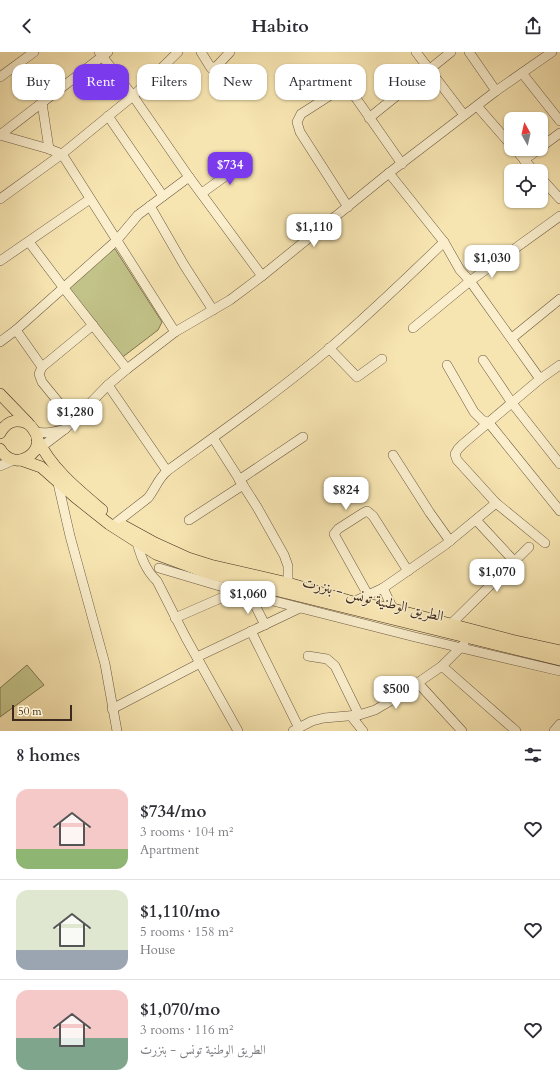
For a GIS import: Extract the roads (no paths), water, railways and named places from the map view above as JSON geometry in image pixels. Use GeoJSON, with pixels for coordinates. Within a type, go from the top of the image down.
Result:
{"type":"FeatureCollection","features":[{"type":"Feature","properties":{"kind":"main road","name":"الطريق الوطنية تونس - بنزرت"},"geometry":{"type":"LineString","coordinates":[[0,394],[36,435],[57,469],[117,522],[153,542],[188,558],[210,565],[288,583],[353,602],[393,610],[470,638],[560,660]]}},
{"type":"Feature","properties":{"kind":"main road"},"geometry":{"type":"LineString","coordinates":[[0,433],[4,426],[10,423],[22,421],[36,435],[37,444],[32,454],[27,458],[18,460],[8,458],[0,448]]}},
{"type":"Feature","properties":{"kind":"main road","name":"الطريق الوطنية تونس - بنزرت"},"geometry":{"type":"LineString","coordinates":[[18,460],[41,467],[109,524],[137,543],[156,554],[205,572],[234,580],[417,620],[450,625],[560,651]]}},
{"type":"Feature","properties":{"kind":"street"},"geometry":{"type":"LineString","coordinates":[[0,77],[34,52]]}},
{"type":"Feature","properties":{"kind":"street"},"geometry":{"type":"LineString","coordinates":[[0,199],[62,154],[133,96],[178,52]]}},
{"type":"Feature","properties":{"kind":"street"},"geometry":{"type":"LineString","coordinates":[[201,52],[211,68],[217,66],[230,52]]}},
{"type":"Feature","properties":{"kind":"street"},"geometry":{"type":"LineString","coordinates":[[416,52],[425,64]]}},
{"type":"Feature","properties":{"kind":"street"},"geometry":{"type":"LineString","coordinates":[[435,64],[451,52]]}},
{"type":"Feature","properties":{"kind":"street"},"geometry":{"type":"LineString","coordinates":[[469,52],[496,91]]}},
{"type":"Feature","properties":{"kind":"street"},"geometry":{"type":"LineString","coordinates":[[36,435],[64,429],[108,385],[127,369],[175,332],[230,300],[464,115],[552,52]]}},
{"type":"Feature","properties":{"kind":"street"},"geometry":{"type":"LineString","coordinates":[[0,135],[103,53],[189,177],[262,276]]}},
{"type":"Feature","properties":{"kind":"street"},"geometry":{"type":"LineString","coordinates":[[522,73],[560,121]]}},
{"type":"Feature","properties":{"kind":"street"},"geometry":{"type":"LineString","coordinates":[[440,83],[464,115]]}},
{"type":"Feature","properties":{"kind":"street"},"geometry":{"type":"LineString","coordinates":[[348,206],[300,132],[297,122],[301,114],[340,89],[344,88],[351,91],[402,164]]}},
{"type":"Feature","properties":{"kind":"street"},"geometry":{"type":"LineString","coordinates":[[369,118],[391,100]]}},
{"type":"Feature","properties":{"kind":"street"},"geometry":{"type":"LineString","coordinates":[[42,103],[49,149]]}},
{"type":"Feature","properties":{"kind":"street"},"geometry":{"type":"LineString","coordinates":[[477,106],[504,137]]}},
{"type":"Feature","properties":{"kind":"street"},"geometry":{"type":"LineString","coordinates":[[108,116],[163,196]]}},
{"type":"Feature","properties":{"kind":"street"},"geometry":{"type":"LineString","coordinates":[[548,142],[560,133]]}},
{"type":"Feature","properties":{"kind":"street"},"geometry":{"type":"LineString","coordinates":[[0,135],[62,154],[175,332]]}},
{"type":"Feature","properties":{"kind":"street"},"geometry":{"type":"LineString","coordinates":[[520,156],[528,164]]}},
{"type":"Feature","properties":{"kind":"street"},"geometry":{"type":"LineString","coordinates":[[524,160],[529,156]]}},
{"type":"Feature","properties":{"kind":"street"},"geometry":{"type":"LineString","coordinates":[[202,193],[245,162]]}},
{"type":"Feature","properties":{"kind":"street"},"geometry":{"type":"LineString","coordinates":[[389,173],[444,242],[460,270],[470,281],[512,338],[540,379]]}},
{"type":"Feature","properties":{"kind":"street"},"geometry":{"type":"LineString","coordinates":[[0,342],[16,330],[116,241],[138,215],[189,177]]}},
{"type":"Feature","properties":{"kind":"street"},"geometry":{"type":"LineString","coordinates":[[548,186],[560,199]]}},
{"type":"Feature","properties":{"kind":"street"},"geometry":{"type":"LineString","coordinates":[[0,261],[90,199]]}},
{"type":"Feature","properties":{"kind":"street"},"geometry":{"type":"LineString","coordinates":[[150,206],[184,265],[213,310]]}},
{"type":"Feature","properties":{"kind":"street"},"geometry":{"type":"LineString","coordinates":[[413,328],[470,281],[560,216]]}},
{"type":"Feature","properties":{"kind":"street"},"geometry":{"type":"LineString","coordinates":[[29,242],[127,369]]}},
{"type":"Feature","properties":{"kind":"street"},"geometry":{"type":"LineString","coordinates":[[117,522],[148,498],[160,477],[167,471],[213,438],[329,348],[388,297],[444,242]]}},
{"type":"Feature","properties":{"kind":"street"},"geometry":{"type":"LineString","coordinates":[[512,338],[560,300]]}},
{"type":"Feature","properties":{"kind":"street"},"geometry":{"type":"LineString","coordinates":[[73,420],[42,382],[39,374],[42,367],[93,325]]}},
{"type":"Feature","properties":{"kind":"street"},"geometry":{"type":"LineString","coordinates":[[16,330],[42,367]]}},
{"type":"Feature","properties":{"kind":"street"},"geometry":{"type":"LineString","coordinates":[[329,348],[357,377],[382,359]]}},
{"type":"Feature","properties":{"kind":"street"},"geometry":{"type":"LineString","coordinates":[[483,360],[512,403],[560,464]]}},
{"type":"Feature","properties":{"kind":"street"},"geometry":{"type":"LineString","coordinates":[[447,365],[474,412],[482,420],[489,423],[560,511]]}},
{"type":"Feature","properties":{"kind":"street"},"geometry":{"type":"LineString","coordinates":[[545,543],[496,503],[457,460],[455,454],[458,449],[540,379],[558,370]]}},
{"type":"Feature","properties":{"kind":"street"},"geometry":{"type":"LineString","coordinates":[[108,385],[167,471]]}},
{"type":"Feature","properties":{"kind":"street"},"geometry":{"type":"LineString","coordinates":[[36,435],[64,429]]}},
{"type":"Feature","properties":{"kind":"street"},"geometry":{"type":"LineString","coordinates":[[189,520],[303,437]]}},
{"type":"Feature","properties":{"kind":"street"},"geometry":{"type":"LineString","coordinates":[[213,438],[257,507],[287,560],[288,583]]}},
{"type":"Feature","properties":{"kind":"street"},"geometry":{"type":"LineString","coordinates":[[393,455],[430,513],[450,541]]}},
{"type":"Feature","properties":{"kind":"street"},"geometry":{"type":"LineString","coordinates":[[0,466],[18,460]]}},
{"type":"Feature","properties":{"kind":"street"},"geometry":{"type":"LineString","coordinates":[[57,480],[70,536],[105,664],[117,731]]}},
{"type":"Feature","properties":{"kind":"street"},"geometry":{"type":"LineString","coordinates":[[353,602],[383,588],[408,571],[450,541],[496,503]]}},
{"type":"Feature","properties":{"kind":"street"},"geometry":{"type":"LineString","coordinates":[[368,594],[334,534],[338,529],[363,513],[367,511],[373,516],[408,571]]}},
{"type":"Feature","properties":{"kind":"street"},"geometry":{"type":"LineString","coordinates":[[476,520],[514,561]]}},
{"type":"Feature","properties":{"kind":"street"},"geometry":{"type":"LineString","coordinates":[[133,532],[143,561],[150,574],[157,581],[175,618],[238,731]]}},
{"type":"Feature","properties":{"kind":"street"},"geometry":{"type":"LineString","coordinates":[[153,542],[159,568],[157,581]]}},
{"type":"Feature","properties":{"kind":"street"},"geometry":{"type":"LineString","coordinates":[[450,625],[529,547]]}},
{"type":"Feature","properties":{"kind":"street"},"geometry":{"type":"LineString","coordinates":[[159,568],[300,608],[560,671]]}},
{"type":"Feature","properties":{"kind":"street"},"geometry":{"type":"LineString","coordinates":[[383,588],[393,610]]}},
{"type":"Feature","properties":{"kind":"street"},"geometry":{"type":"LineString","coordinates":[[175,618],[237,591]]}},
{"type":"Feature","properties":{"kind":"street"},"geometry":{"type":"LineString","coordinates":[[250,595],[265,625]]}},
{"type":"Feature","properties":{"kind":"street"},"geometry":{"type":"LineString","coordinates":[[112,708],[250,631],[300,608]]}},
{"type":"Feature","properties":{"kind":"street"},"geometry":{"type":"LineString","coordinates":[[250,631],[296,730],[324,718],[355,716],[376,710],[442,666],[470,638]]}},
{"type":"Feature","properties":{"kind":"street"},"geometry":{"type":"LineString","coordinates":[[308,656],[327,659],[335,666],[355,716],[363,731]]}},
{"type":"Feature","properties":{"kind":"street"},"geometry":{"type":"LineString","coordinates":[[442,666],[516,731]]}},
{"type":"Feature","properties":{"kind":"street"},"geometry":{"type":"LineString","coordinates":[[418,683],[462,731]]}},
{"type":"Feature","properties":{"kind":"street"},"geometry":{"type":"LineString","coordinates":[[554,731],[560,724]]}}]}
